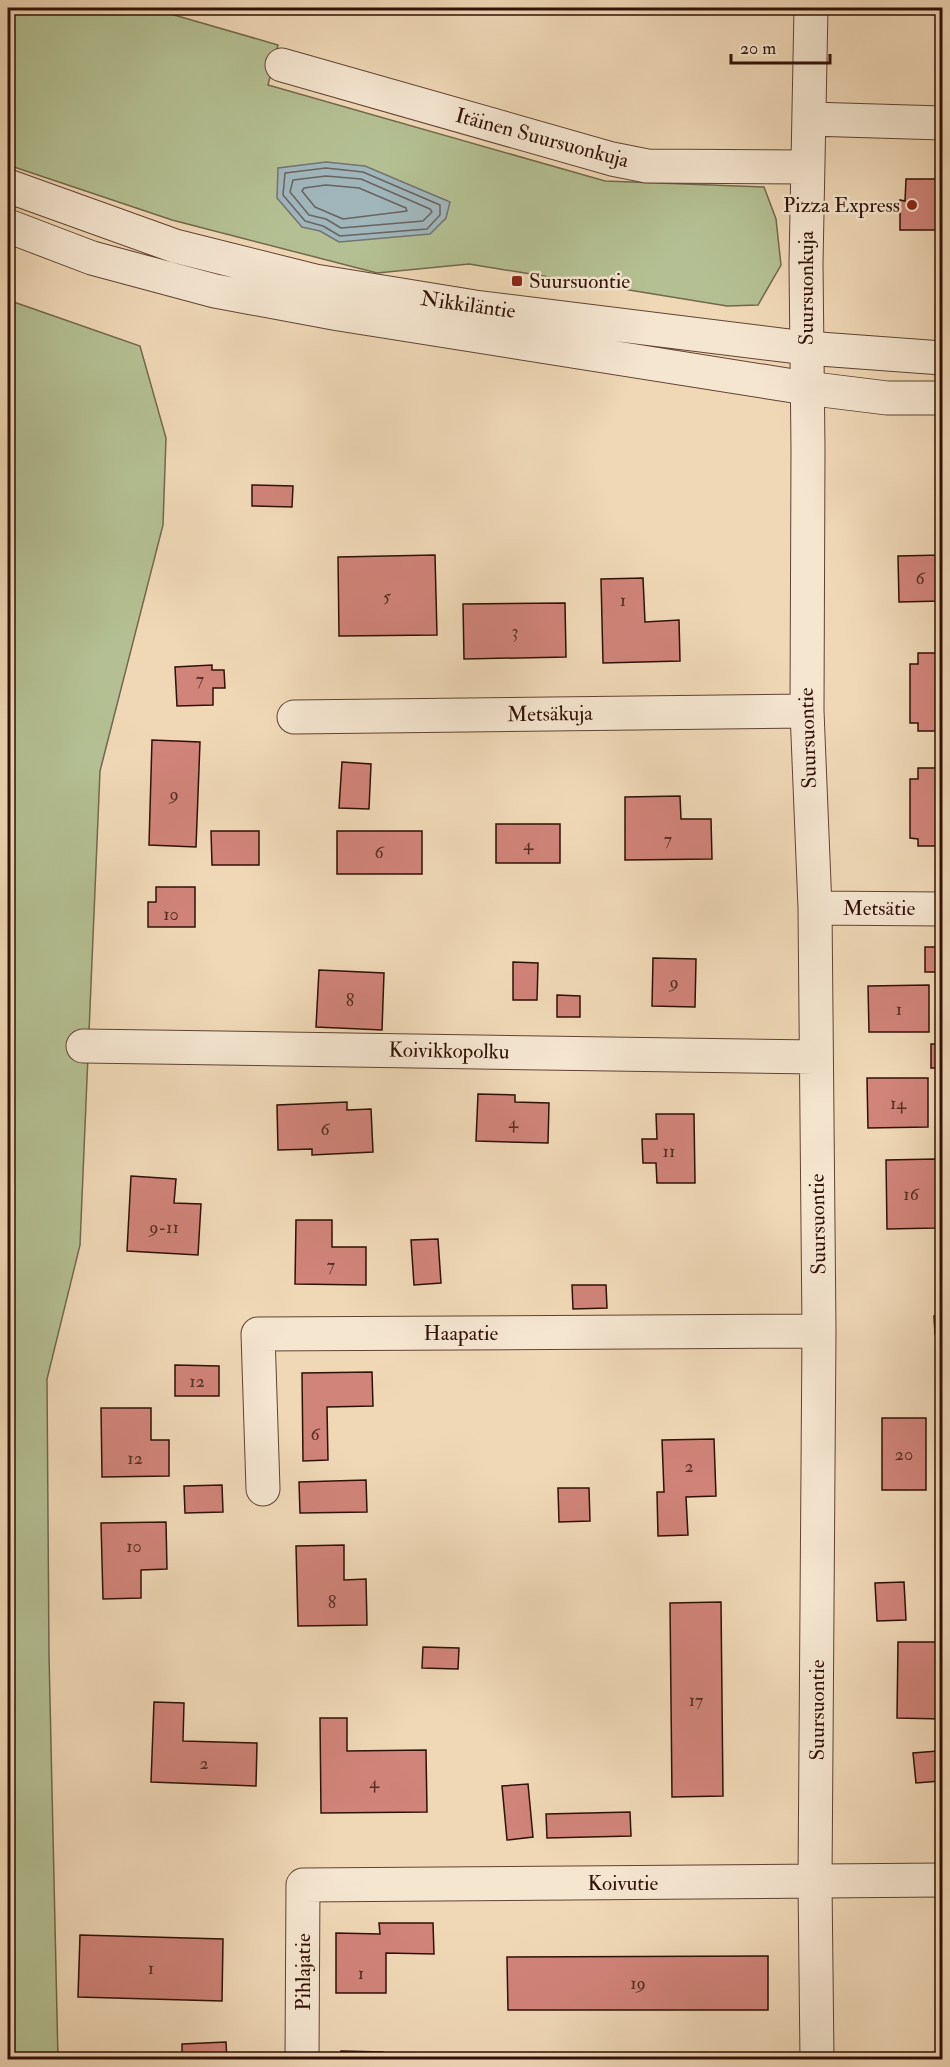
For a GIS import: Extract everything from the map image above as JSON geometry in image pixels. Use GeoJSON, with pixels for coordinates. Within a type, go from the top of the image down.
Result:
{"type":"FeatureCollection","features":[{"type":"Feature","properties":{"kind":"street","name":"Suursuonkuja"},"geometry":{"type":"LineString","coordinates":[[806,388],[807,167],[811,8]]}},
{"type":"Feature","properties":{"kind":"street","name":"Itäinen Suursuonkuja"},"geometry":{"type":"LineString","coordinates":[[282,65],[612,159],[647,166],[807,167]]}},
{"type":"Feature","properties":{"kind":"street"},"geometry":{"type":"LineString","coordinates":[[810,119],[942,123]]}},
{"type":"Feature","properties":{"kind":"street","name":"Nikkiläntie"},"geometry":{"type":"LineString","coordinates":[[8,186],[175,246],[315,281],[476,307],[806,348],[942,358]]}},
{"type":"Feature","properties":{"kind":"street","name":"Nikkiläntie"},"geometry":{"type":"LineString","coordinates":[[8,226],[92,258],[215,291],[501,342],[806,388],[887,398],[942,398]]}},
{"type":"Feature","properties":{"kind":"street","name":"Suursuontie"},"geometry":{"type":"LineString","coordinates":[[806,388],[808,449],[807,711],[815,908],[819,1331],[815,1882],[817,2060]]}},
{"type":"Feature","properties":{"kind":"street","name":"Metsäkuja"},"geometry":{"type":"LineString","coordinates":[[294,717],[807,711]]}},
{"type":"Feature","properties":{"kind":"street","name":"Metsätie"},"geometry":{"type":"LineString","coordinates":[[815,908],[942,909]]}},
{"type":"Feature","properties":{"kind":"street","name":"Koivikkopolku"},"geometry":{"type":"LineString","coordinates":[[83,1046],[815,1057]]}},
{"type":"Feature","properties":{"kind":"street","name":"Haapatie"},"geometry":{"type":"LineString","coordinates":[[263,1489],[258,1334],[819,1331]]}},
{"type":"Feature","properties":{"kind":"street","name":"Koivutie"},"geometry":{"type":"LineString","coordinates":[[303,1885],[942,1880]]}},
{"type":"Feature","properties":{"kind":"street","name":"Pihlajatie"},"geometry":{"type":"LineString","coordinates":[[302,2060],[303,1885]]}},
{"type":"Feature","properties":{"kind":"green space"},"geometry":{"type":"Polygon","coordinates":[[[8,8],[150,8],[278,45],[268,85],[605,181],[764,187],[776,219],[781,265],[758,305],[727,306],[469,264],[377,273],[172,220],[8,165],[8,8]]]}},
{"type":"Feature","properties":{"kind":"green space"},"geometry":{"type":"Polygon","coordinates":[[[8,300],[140,346],[166,438],[163,525],[100,771],[80,1245],[47,1379],[49,1655],[58,2060],[8,2059],[8,300]]]}},
{"type":"Feature","properties":{"kind":"water"},"geometry":{"type":"Polygon","coordinates":[[[326,162],[365,166],[450,202],[446,218],[430,234],[339,242],[320,231],[302,227],[277,198],[278,168],[326,162]]]}},
{"type":"Feature","properties":{"kind":"building"},"geometry":{"type":"Polygon","coordinates":[[[906,179],[942,179],[942,230],[900,230],[900,200],[905,201],[906,179]]]}},
{"type":"Feature","properties":{"kind":"building"},"geometry":{"type":"Polygon","coordinates":[[[252,485],[293,486],[292,507],[252,506],[252,485]]]}},
{"type":"Feature","properties":{"kind":"building"},"geometry":{"type":"Polygon","coordinates":[[[435,555],[437,635],[339,636],[338,557],[435,555]]]}},
{"type":"Feature","properties":{"kind":"building"},"geometry":{"type":"Polygon","coordinates":[[[942,555],[942,601],[899,602],[898,556],[942,555]]]}},
{"type":"Feature","properties":{"kind":"building"},"geometry":{"type":"Polygon","coordinates":[[[643,578],[645,622],[679,620],[680,661],[603,663],[601,579],[643,578]]]}},
{"type":"Feature","properties":{"kind":"building"},"geometry":{"type":"Polygon","coordinates":[[[565,603],[566,657],[464,659],[463,604],[565,603]]]}},
{"type":"Feature","properties":{"kind":"building"},"geometry":{"type":"Polygon","coordinates":[[[918,653],[942,653],[942,731],[918,731],[918,723],[910,723],[910,664],[918,664],[918,653]]]}},
{"type":"Feature","properties":{"kind":"building"},"geometry":{"type":"Polygon","coordinates":[[[212,665],[212,670],[224,670],[225,688],[213,688],[213,705],[177,706],[175,667],[212,665]]]}},
{"type":"Feature","properties":{"kind":"building"},"geometry":{"type":"Polygon","coordinates":[[[152,740],[200,742],[196,847],[149,845],[152,740]]]}},
{"type":"Feature","properties":{"kind":"building"},"geometry":{"type":"Polygon","coordinates":[[[342,762],[371,764],[369,809],[339,808],[342,762]]]}},
{"type":"Feature","properties":{"kind":"building"},"geometry":{"type":"Polygon","coordinates":[[[918,768],[942,768],[942,846],[918,846],[918,839],[910,838],[910,779],[918,779],[918,768]]]}},
{"type":"Feature","properties":{"kind":"building"},"geometry":{"type":"Polygon","coordinates":[[[680,796],[681,819],[711,819],[712,859],[625,860],[625,797],[680,796]]]}},
{"type":"Feature","properties":{"kind":"building"},"geometry":{"type":"Polygon","coordinates":[[[496,824],[560,824],[560,863],[496,863],[496,824]]]}},
{"type":"Feature","properties":{"kind":"building"},"geometry":{"type":"Polygon","coordinates":[[[211,831],[259,831],[259,865],[212,865],[211,831]]]}},
{"type":"Feature","properties":{"kind":"building"},"geometry":{"type":"Polygon","coordinates":[[[337,831],[422,831],[422,874],[337,874],[337,831]]]}},
{"type":"Feature","properties":{"kind":"building"},"geometry":{"type":"Polygon","coordinates":[[[156,887],[195,887],[195,927],[148,927],[148,902],[156,902],[156,887]]]}},
{"type":"Feature","properties":{"kind":"building"},"geometry":{"type":"Polygon","coordinates":[[[925,947],[942,947],[942,972],[925,972],[925,947]]]}},
{"type":"Feature","properties":{"kind":"building"},"geometry":{"type":"Polygon","coordinates":[[[653,958],[696,959],[695,1007],[652,1006],[653,958]]]}},
{"type":"Feature","properties":{"kind":"building"},"geometry":{"type":"Polygon","coordinates":[[[513,962],[538,963],[537,1000],[513,1000],[513,962]]]}},
{"type":"Feature","properties":{"kind":"building"},"geometry":{"type":"Polygon","coordinates":[[[319,970],[384,973],[382,1030],[316,1027],[319,970]]]}},
{"type":"Feature","properties":{"kind":"building"},"geometry":{"type":"Polygon","coordinates":[[[929,985],[929,1032],[869,1032],[868,986],[929,985]]]}},
{"type":"Feature","properties":{"kind":"building"},"geometry":{"type":"Polygon","coordinates":[[[557,995],[580,996],[580,1017],[557,1017],[557,995]]]}},
{"type":"Feature","properties":{"kind":"building"},"geometry":{"type":"Polygon","coordinates":[[[931,1044],[942,1044],[942,1068],[931,1068],[931,1044]]]}},
{"type":"Feature","properties":{"kind":"building"},"geometry":{"type":"Polygon","coordinates":[[[867,1078],[928,1078],[928,1127],[868,1128],[867,1078]]]}},
{"type":"Feature","properties":{"kind":"building"},"geometry":{"type":"Polygon","coordinates":[[[478,1094],[515,1095],[515,1102],[549,1103],[548,1143],[476,1141],[478,1094]]]}},
{"type":"Feature","properties":{"kind":"building"},"geometry":{"type":"Polygon","coordinates":[[[347,1102],[347,1110],[371,1109],[373,1152],[312,1155],[312,1149],[278,1150],[277,1105],[347,1102]]]}},
{"type":"Feature","properties":{"kind":"building"},"geometry":{"type":"Polygon","coordinates":[[[656,1114],[694,1114],[695,1183],[657,1183],[656,1163],[643,1163],[642,1139],[657,1139],[656,1114]]]}},
{"type":"Feature","properties":{"kind":"building"},"geometry":{"type":"Polygon","coordinates":[[[936,1159],[937,1228],[887,1229],[886,1160],[936,1159]]]}},
{"type":"Feature","properties":{"kind":"building"},"geometry":{"type":"Polygon","coordinates":[[[131,1176],[176,1179],[174,1203],[201,1204],[198,1255],[127,1251],[131,1176]]]}},
{"type":"Feature","properties":{"kind":"building"},"geometry":{"type":"Polygon","coordinates":[[[296,1220],[332,1220],[332,1247],[366,1247],[366,1285],[295,1284],[296,1220]]]}},
{"type":"Feature","properties":{"kind":"building"},"geometry":{"type":"Polygon","coordinates":[[[438,1239],[441,1283],[414,1285],[411,1240],[438,1239]]]}},
{"type":"Feature","properties":{"kind":"building"},"geometry":{"type":"Polygon","coordinates":[[[572,1285],[606,1285],[607,1308],[573,1309],[572,1285]]]}},
{"type":"Feature","properties":{"kind":"building"},"geometry":{"type":"Polygon","coordinates":[[[934,1316],[942,1316],[942,1334],[935,1334],[934,1316]]]}},
{"type":"Feature","properties":{"kind":"building"},"geometry":{"type":"Polygon","coordinates":[[[175,1365],[219,1366],[219,1396],[175,1396],[175,1365]]]}},
{"type":"Feature","properties":{"kind":"building"},"geometry":{"type":"Polygon","coordinates":[[[372,1372],[373,1406],[327,1407],[328,1460],[303,1461],[302,1373],[372,1372]]]}},
{"type":"Feature","properties":{"kind":"building"},"geometry":{"type":"Polygon","coordinates":[[[101,1408],[151,1408],[151,1440],[169,1440],[169,1476],[102,1477],[101,1408]]]}},
{"type":"Feature","properties":{"kind":"building"},"geometry":{"type":"Polygon","coordinates":[[[882,1418],[926,1418],[926,1490],[882,1490],[882,1418]]]}},
{"type":"Feature","properties":{"kind":"building"},"geometry":{"type":"Polygon","coordinates":[[[714,1439],[716,1496],[686,1497],[688,1535],[658,1536],[657,1492],[664,1492],[662,1440],[714,1439]]]}},
{"type":"Feature","properties":{"kind":"building"},"geometry":{"type":"Polygon","coordinates":[[[366,1480],[367,1512],[300,1513],[299,1482],[366,1480]]]}},
{"type":"Feature","properties":{"kind":"building"},"geometry":{"type":"Polygon","coordinates":[[[222,1485],[223,1512],[185,1513],[184,1486],[222,1485]]]}},
{"type":"Feature","properties":{"kind":"building"},"geometry":{"type":"Polygon","coordinates":[[[558,1488],[589,1488],[590,1521],[559,1522],[558,1488]]]}},
{"type":"Feature","properties":{"kind":"building"},"geometry":{"type":"Polygon","coordinates":[[[166,1522],[167,1569],[141,1570],[141,1598],[103,1599],[101,1523],[166,1522]]]}},
{"type":"Feature","properties":{"kind":"building"},"geometry":{"type":"Polygon","coordinates":[[[344,1545],[344,1580],[366,1579],[367,1625],[298,1626],[296,1546],[344,1545]]]}},
{"type":"Feature","properties":{"kind":"building"},"geometry":{"type":"Polygon","coordinates":[[[904,1582],[906,1620],[877,1621],[875,1583],[904,1582]]]}},
{"type":"Feature","properties":{"kind":"building"},"geometry":{"type":"Polygon","coordinates":[[[721,1602],[723,1796],[672,1797],[670,1603],[721,1602]]]}},
{"type":"Feature","properties":{"kind":"building"},"geometry":{"type":"Polygon","coordinates":[[[898,1642],[942,1642],[942,1719],[897,1718],[898,1642]]]}},
{"type":"Feature","properties":{"kind":"building"},"geometry":{"type":"Polygon","coordinates":[[[423,1647],[459,1648],[458,1669],[422,1668],[423,1647]]]}},
{"type":"Feature","properties":{"kind":"building"},"geometry":{"type":"Polygon","coordinates":[[[154,1702],[184,1703],[183,1741],[257,1743],[256,1786],[151,1782],[154,1702]]]}},
{"type":"Feature","properties":{"kind":"building"},"geometry":{"type":"Polygon","coordinates":[[[320,1718],[347,1718],[347,1751],[426,1750],[427,1812],[321,1813],[320,1718]]]}},
{"type":"Feature","properties":{"kind":"building"},"geometry":{"type":"Polygon","coordinates":[[[937,1751],[940,1781],[916,1783],[913,1753],[937,1751]]]}},
{"type":"Feature","properties":{"kind":"building"},"geometry":{"type":"Polygon","coordinates":[[[528,1784],[533,1837],[507,1840],[502,1786],[528,1784]]]}},
{"type":"Feature","properties":{"kind":"building"},"geometry":{"type":"Polygon","coordinates":[[[630,1812],[631,1836],[547,1838],[546,1814],[630,1812]]]}},
{"type":"Feature","properties":{"kind":"building"},"geometry":{"type":"Polygon","coordinates":[[[379,1923],[433,1923],[434,1954],[386,1953],[386,1993],[336,1993],[336,1933],[380,1934],[379,1923]]]}},
{"type":"Feature","properties":{"kind":"building"},"geometry":{"type":"Polygon","coordinates":[[[80,1935],[223,1939],[222,2001],[78,1997],[80,1935]]]}},
{"type":"Feature","properties":{"kind":"building"},"geometry":{"type":"Polygon","coordinates":[[[768,1956],[768,2010],[508,2010],[507,1957],[768,1956]]]}},
{"type":"Feature","properties":{"kind":"building"},"geometry":{"type":"Polygon","coordinates":[[[226,2042],[227,2060],[182,2060],[182,2044],[226,2042]]]}},
{"type":"Feature","properties":{"kind":"building"},"geometry":{"type":"Polygon","coordinates":[[[341,2051],[383,2052],[383,2060],[341,2060],[341,2051]]]}},
{"type":"Feature","properties":{"kind":"place","name":"Pizza Express"},"geometry":{"type":"Point","coordinates":[912,205]}},
{"type":"Feature","properties":{"kind":"place","name":"Suursuontie"},"geometry":{"type":"Point","coordinates":[517,281]}}]}
